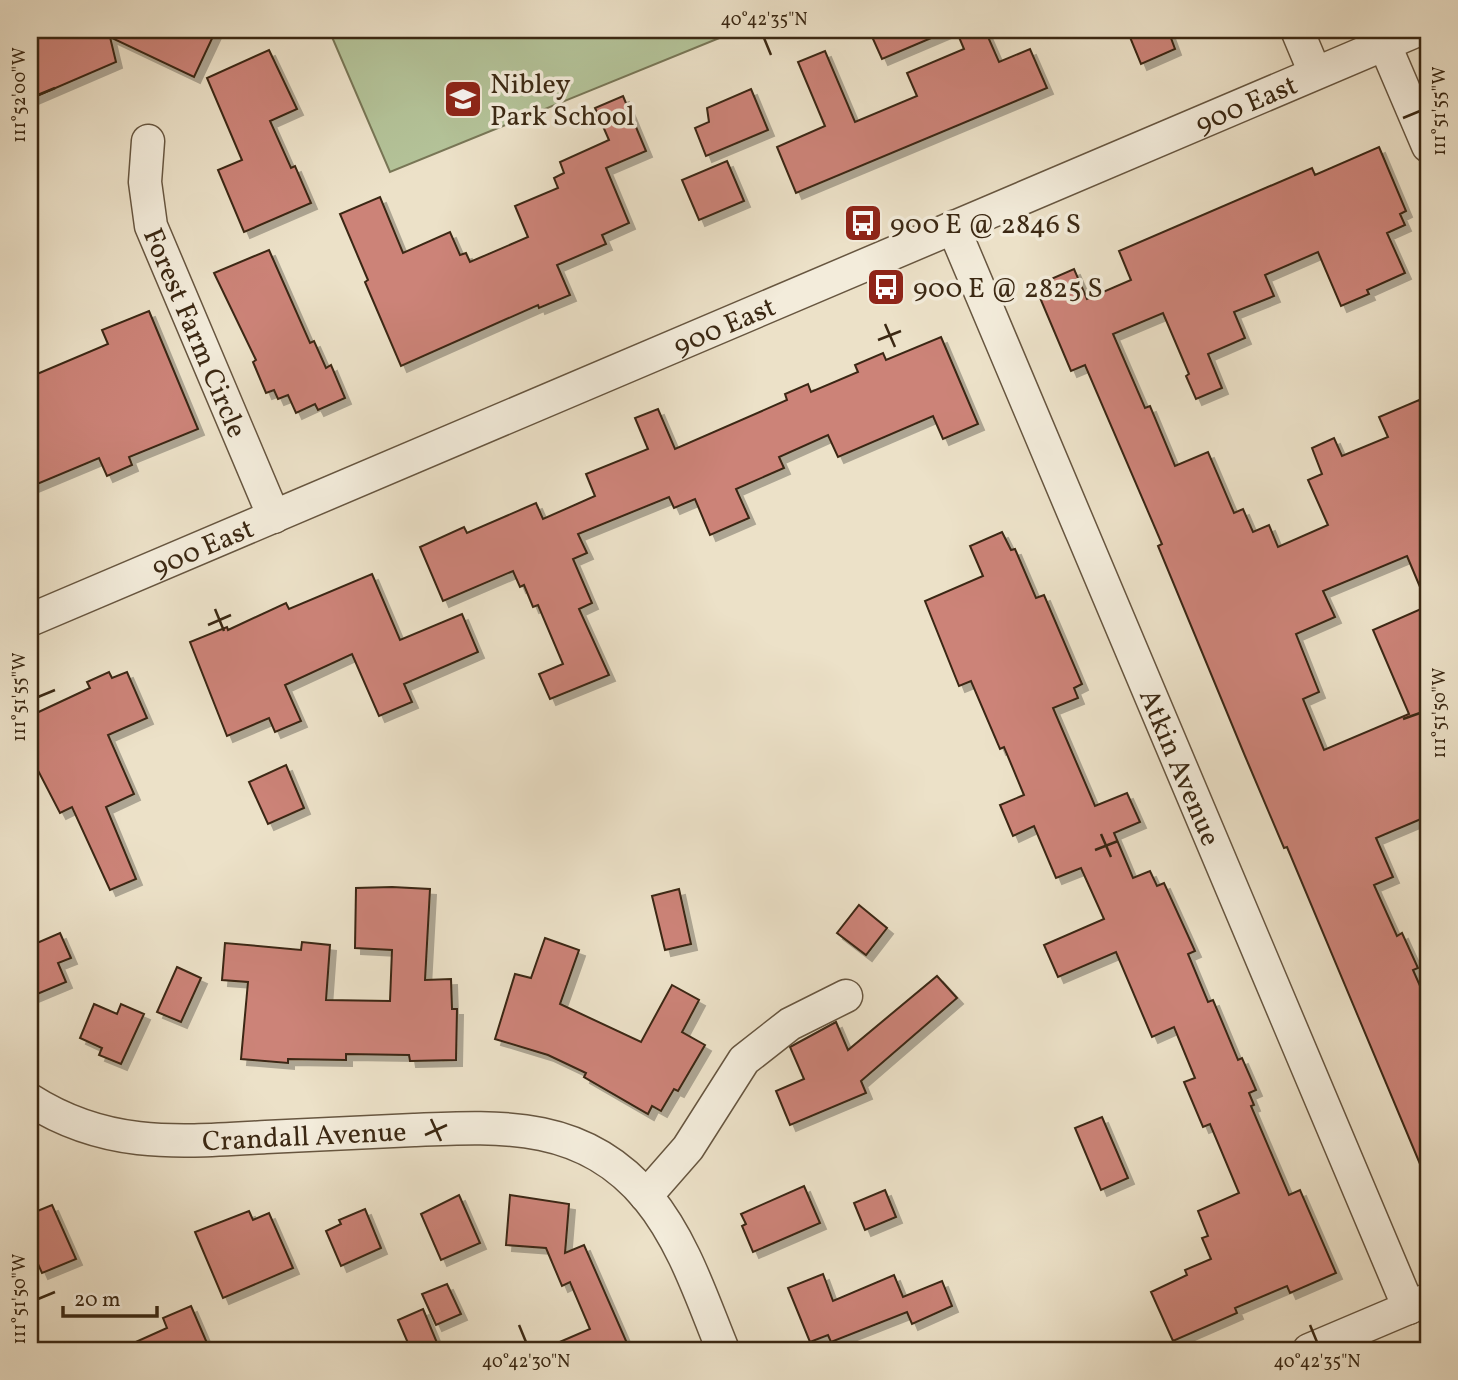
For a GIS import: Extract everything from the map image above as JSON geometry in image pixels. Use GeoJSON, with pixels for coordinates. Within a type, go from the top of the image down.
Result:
{"type":"FeatureCollection","features":[{"type":"Feature","properties":{"kind":"street"},"geometry":{"type":"LineString","coordinates":[[1297,30],[1315,73]]}},
{"type":"Feature","properties":{"kind":"street","name":"900 East"},"geometry":{"type":"LineString","coordinates":[[30,620],[1315,73],[1373,41],[1418,30]]}},
{"type":"Feature","properties":{"kind":"street"},"geometry":{"type":"LineString","coordinates":[[1373,41],[1428,146]]}},
{"type":"Feature","properties":{"kind":"street","name":"Forest Farm Circle"},"geometry":{"type":"LineString","coordinates":[[148,141],[145,182],[151,226],[274,517]]}},
{"type":"Feature","properties":{"kind":"street","name":"Atkin Avenue"},"geometry":{"type":"LineString","coordinates":[[953,227],[1419,1303]]}},
{"type":"Feature","properties":{"kind":"street"},"geometry":{"type":"LineString","coordinates":[[646,1196],[688,1148],[744,1060],[790,1024],[846,996]]}},
{"type":"Feature","properties":{"kind":"street","name":"Crandall Avenue"},"geometry":{"type":"LineString","coordinates":[[30,1100],[68,1122],[91,1130],[135,1139],[169,1142],[483,1127],[528,1129],[575,1144],[600,1157],[646,1196],[677,1243],[723,1350]]}},
{"type":"Feature","properties":{"kind":"street"},"geometry":{"type":"LineString","coordinates":[[1308,1350],[1419,1303]]}},
{"type":"Feature","properties":{"kind":"green space","name":"Nibley Park School"},"geometry":{"type":"Polygon","coordinates":[[[329,30],[739,30],[390,172],[329,30]]]}},
{"type":"Feature","properties":{"kind":"building"},"geometry":{"type":"Polygon","coordinates":[[[55,30],[216,30],[194,77],[110,37],[116,62],[30,99],[30,41],[55,30]]]}},
{"type":"Feature","properties":{"kind":"building"},"geometry":{"type":"Polygon","coordinates":[[[869,30],[950,30],[882,59],[869,30]]]}},
{"type":"Feature","properties":{"kind":"building"},"geometry":{"type":"Polygon","coordinates":[[[956,30],[985,30],[999,62],[1030,49],[1047,88],[796,193],[777,147],[825,126],[798,62],[825,51],[855,122],[917,96],[907,73],[964,49],[956,30]]]}},
{"type":"Feature","properties":{"kind":"building"},"geometry":{"type":"Polygon","coordinates":[[[1127,30],[1168,30],[1175,49],[1141,64],[1127,30]]]}},
{"type":"Feature","properties":{"kind":"building"},"geometry":{"type":"Polygon","coordinates":[[[269,50],[297,109],[270,121],[291,168],[295,166],[311,203],[244,232],[218,170],[242,160],[207,78],[269,50]]]}},
{"type":"Feature","properties":{"kind":"building"},"geometry":{"type":"Polygon","coordinates":[[[751,89],[768,130],[706,156],[695,128],[709,122],[707,108],[751,89]]]}},
{"type":"Feature","properties":{"kind":"building"},"geometry":{"type":"Polygon","coordinates":[[[623,96],[646,151],[606,168],[629,223],[602,235],[606,244],[557,265],[570,295],[539,308],[538,305],[401,366],[365,282],[368,280],[340,214],[380,197],[403,253],[450,232],[460,255],[466,253],[470,262],[528,237],[515,206],[558,188],[554,178],[564,173],[560,162],[609,140],[595,108],[623,96]]]}},
{"type":"Feature","properties":{"kind":"building"},"geometry":{"type":"Polygon","coordinates":[[[1379,147],[1406,211],[1400,214],[1405,225],[1387,233],[1405,273],[1367,290],[1369,294],[1341,306],[1318,252],[1265,275],[1274,296],[1234,312],[1245,338],[1208,354],[1222,388],[1196,399],[1186,376],[1189,374],[1163,313],[1113,334],[1145,408],[1150,406],[1175,466],[1208,452],[1234,513],[1243,509],[1253,532],[1269,525],[1278,547],[1328,525],[1308,480],[1322,474],[1312,448],[1334,438],[1342,456],[1388,437],[1379,417],[1419,400],[1428,423],[1428,606],[1428,816],[1376,838],[1393,877],[1374,885],[1397,936],[1402,933],[1418,968],[1413,970],[1428,1004],[1428,1183],[1287,847],[1284,848],[1245,756],[1158,546],[1162,544],[1085,365],[1071,371],[1035,286],[1074,269],[1087,299],[1131,280],[1119,251],[1312,168],[1315,175],[1379,147]],[[1407,556],[1323,591],[1335,617],[1296,634],[1319,692],[1303,699],[1324,750],[1409,714],[1373,630],[1428,606],[1407,556]]]}},
{"type":"Feature","properties":{"kind":"building"},"geometry":{"type":"Polygon","coordinates":[[[727,161],[744,201],[699,220],[682,180],[727,161]]]}},
{"type":"Feature","properties":{"kind":"building"},"geometry":{"type":"Polygon","coordinates":[[[269,250],[310,343],[314,341],[326,368],[331,365],[345,398],[318,410],[315,404],[296,413],[288,395],[278,399],[274,390],[266,393],[253,362],[256,360],[214,273],[269,250]]]}},
{"type":"Feature","properties":{"kind":"building"},"geometry":{"type":"Polygon","coordinates":[[[149,311],[198,429],[129,457],[132,465],[107,476],[99,458],[30,487],[30,377],[108,344],[102,330],[149,311]]]}},
{"type":"Feature","properties":{"kind":"building"},"geometry":{"type":"Polygon","coordinates":[[[941,337],[978,424],[943,439],[933,416],[838,457],[828,435],[779,457],[784,468],[736,489],[749,518],[710,535],[695,499],[674,508],[669,497],[578,534],[587,553],[573,559],[592,603],[579,609],[609,675],[550,699],[539,674],[563,664],[538,605],[533,607],[524,585],[520,587],[513,571],[443,601],[420,547],[464,527],[467,533],[536,503],[543,519],[595,496],[586,474],[648,449],[635,418],[658,409],[675,449],[787,400],[785,394],[808,384],[811,392],[858,372],[855,365],[883,353],[886,360],[941,337]]]}},
{"type":"Feature","properties":{"kind":"building"},"geometry":{"type":"Polygon","coordinates":[[[1002,532],[1011,550],[1015,549],[1036,598],[1044,595],[1082,684],[1074,688],[1078,698],[1053,708],[1095,806],[1127,793],[1140,822],[1114,833],[1133,878],[1150,871],[1157,886],[1164,883],[1195,951],[1188,954],[1208,1002],[1213,1000],[1238,1060],[1242,1058],[1256,1090],[1249,1093],[1254,1105],[1251,1106],[1289,1195],[1300,1190],[1336,1273],[1290,1293],[1287,1286],[1235,1308],[1237,1313],[1173,1341],[1151,1292],[1187,1275],[1185,1270],[1211,1259],[1202,1238],[1208,1236],[1198,1211],[1239,1193],[1210,1124],[1203,1127],[1184,1082],[1195,1078],[1174,1027],[1152,1037],[1116,952],[1058,977],[1044,945],[1104,919],[1081,868],[1056,878],[1034,826],[1013,836],[1000,805],[1024,795],[1004,747],[1000,749],[971,681],[959,686],[925,601],[983,576],[970,546],[1002,532]]]}},
{"type":"Feature","properties":{"kind":"building"},"geometry":{"type":"Polygon","coordinates":[[[372,574],[400,640],[462,614],[478,652],[404,684],[412,702],[379,716],[352,654],[285,685],[301,721],[275,732],[269,718],[227,736],[190,642],[227,627],[228,630],[286,603],[289,609],[372,574]]]}},
{"type":"Feature","properties":{"kind":"building"},"geometry":{"type":"Polygon","coordinates":[[[109,672],[112,678],[127,672],[147,718],[108,735],[134,794],[106,807],[136,879],[110,890],[72,807],[60,813],[30,755],[30,716],[90,688],[87,682],[109,672]]]}},
{"type":"Feature","properties":{"kind":"building"},"geometry":{"type":"Polygon","coordinates":[[[286,765],[304,808],[268,824],[249,782],[286,765]]]}},
{"type":"Feature","properties":{"kind":"building"},"geometry":{"type":"Polygon","coordinates":[[[356,888],[430,889],[425,980],[451,979],[452,1009],[457,1009],[456,1060],[410,1061],[409,1055],[346,1054],[346,1060],[288,1059],[288,1063],[241,1059],[248,982],[222,980],[225,943],[301,950],[302,942],[330,945],[326,1000],[390,1001],[392,950],[355,948],[356,888]]]}},
{"type":"Feature","properties":{"kind":"building"},"geometry":{"type":"Polygon","coordinates":[[[679,889],[691,944],[665,950],[652,896],[679,889]]]}},
{"type":"Feature","properties":{"kind":"building"},"geometry":{"type":"Polygon","coordinates":[[[859,905],[887,928],[866,955],[837,933],[859,905]]]}},
{"type":"Feature","properties":{"kind":"building"},"geometry":{"type":"Polygon","coordinates":[[[60,933],[71,958],[58,963],[66,982],[30,997],[30,946],[60,933]]]}},
{"type":"Feature","properties":{"kind":"building"},"geometry":{"type":"Polygon","coordinates":[[[545,938],[579,950],[560,1004],[641,1042],[672,985],[699,1000],[682,1032],[705,1045],[678,1091],[674,1089],[661,1111],[652,1106],[648,1114],[584,1077],[586,1073],[548,1055],[495,1039],[515,974],[531,978],[545,938]]]}},
{"type":"Feature","properties":{"kind":"building"},"geometry":{"type":"Polygon","coordinates":[[[177,967],[201,978],[181,1022],[157,1012],[177,967]]]}},
{"type":"Feature","properties":{"kind":"building"},"geometry":{"type":"Polygon","coordinates":[[[937,976],[957,998],[861,1081],[866,1093],[790,1125],[776,1091],[804,1079],[790,1047],[836,1022],[848,1050],[937,976]]]}},
{"type":"Feature","properties":{"kind":"building"},"geometry":{"type":"Polygon","coordinates":[[[94,1004],[117,1014],[121,1004],[144,1014],[121,1064],[99,1055],[102,1048],[80,1038],[94,1004]]]}},
{"type":"Feature","properties":{"kind":"building"},"geometry":{"type":"Polygon","coordinates":[[[1102,1117],[1128,1178],[1101,1190],[1075,1128],[1102,1117]]]}},
{"type":"Feature","properties":{"kind":"building"},"geometry":{"type":"Polygon","coordinates":[[[804,1186],[820,1223],[753,1252],[742,1226],[746,1224],[741,1214],[804,1186]]]}},
{"type":"Feature","properties":{"kind":"building"},"geometry":{"type":"Polygon","coordinates":[[[885,1190],[896,1217],[865,1230],[854,1203],[885,1190]]]}},
{"type":"Feature","properties":{"kind":"building"},"geometry":{"type":"Polygon","coordinates":[[[459,1195],[480,1243],[441,1260],[421,1214],[459,1195]]]}},
{"type":"Feature","properties":{"kind":"building"},"geometry":{"type":"Polygon","coordinates":[[[510,1195],[569,1204],[565,1253],[584,1245],[630,1350],[541,1350],[590,1329],[570,1282],[562,1286],[546,1248],[506,1245],[510,1195]]]}},
{"type":"Feature","properties":{"kind":"building"},"geometry":{"type":"Polygon","coordinates":[[[52,1205],[76,1259],[42,1273],[30,1246],[30,1214],[52,1205]]]}},
{"type":"Feature","properties":{"kind":"building"},"geometry":{"type":"Polygon","coordinates":[[[365,1209],[381,1248],[341,1266],[326,1231],[341,1224],[339,1220],[365,1209]]]}},
{"type":"Feature","properties":{"kind":"building"},"geometry":{"type":"Polygon","coordinates":[[[249,1211],[253,1220],[269,1213],[293,1268],[223,1298],[195,1232],[249,1211]]]}},
{"type":"Feature","properties":{"kind":"building"},"geometry":{"type":"Polygon","coordinates":[[[823,1274],[833,1301],[894,1275],[903,1297],[942,1281],[952,1306],[912,1324],[907,1312],[831,1342],[828,1335],[810,1342],[788,1288],[823,1274]]]}},
{"type":"Feature","properties":{"kind":"building"},"geometry":{"type":"Polygon","coordinates":[[[447,1284],[461,1314],[436,1325],[422,1294],[447,1284]]]}},
{"type":"Feature","properties":{"kind":"building"},"geometry":{"type":"Polygon","coordinates":[[[191,1306],[210,1350],[118,1350],[167,1328],[163,1318],[191,1306]]]}},
{"type":"Feature","properties":{"kind":"building"},"geometry":{"type":"Polygon","coordinates":[[[423,1309],[440,1350],[411,1350],[398,1320],[423,1309]]]}},
{"type":"Feature","properties":{"kind":"place","name":"Nibley Park School"},"geometry":{"type":"Point","coordinates":[463,99]}},
{"type":"Feature","properties":{"kind":"place","name":"900 E @ 2846 S"},"geometry":{"type":"Point","coordinates":[863,223]}},
{"type":"Feature","properties":{"kind":"place","name":"900 E @ 2825 S"},"geometry":{"type":"Point","coordinates":[886,287]}}]}
